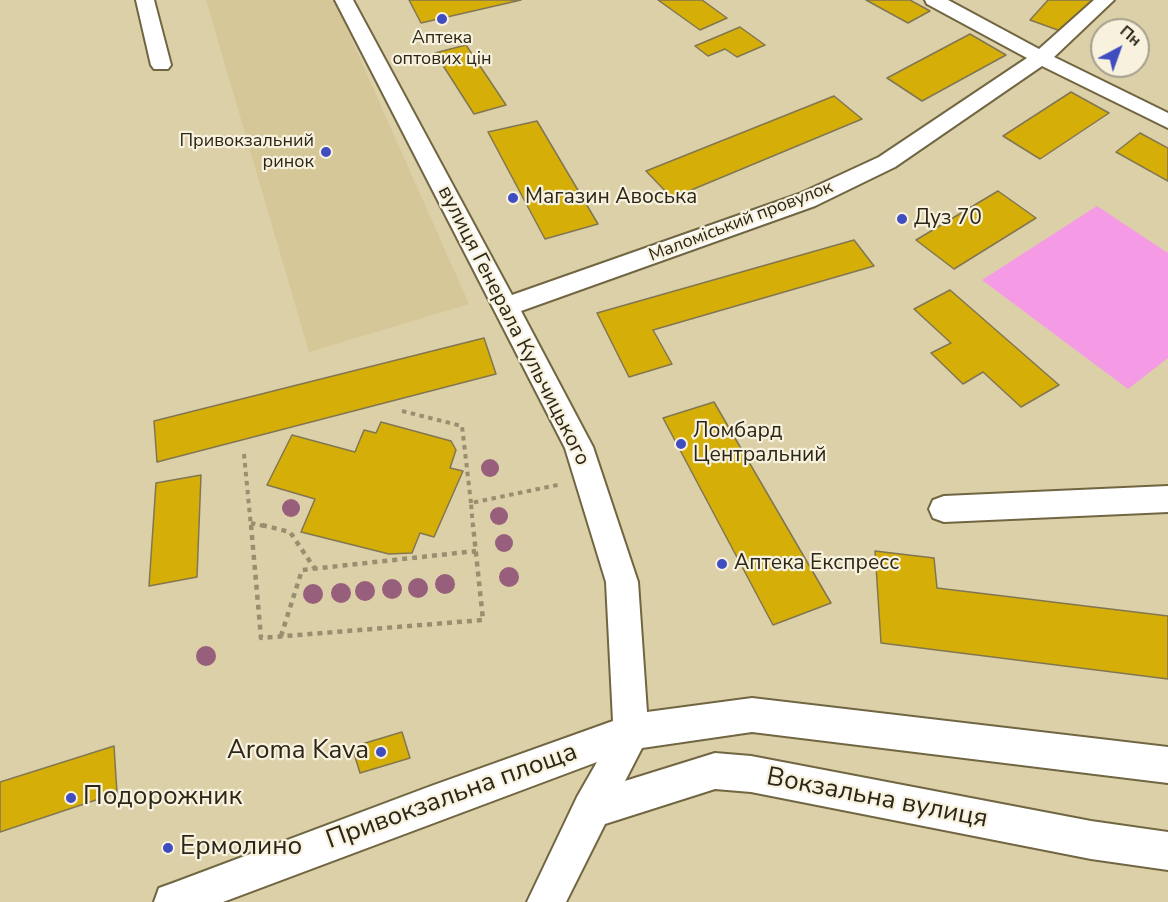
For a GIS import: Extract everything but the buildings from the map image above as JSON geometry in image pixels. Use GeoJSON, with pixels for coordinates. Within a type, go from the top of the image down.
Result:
{"type":"FeatureCollection","features":[{"type":"Feature","properties":{"kind":"street"},"geometry":{"type":"LineString","coordinates":[[145,0],[161,65]]}},
{"type":"Feature","properties":{"kind":"street","name":"вулиця Генерала Кульчицького"},"geometry":{"type":"LineString","coordinates":[[344,0],[579,447],[622,582],[631,732]]}},
{"type":"Feature","properties":{"kind":"street"},"geometry":{"type":"LineString","coordinates":[[934,0],[1041,58],[1168,121]]}},
{"type":"Feature","properties":{"kind":"street","name":"Маломіський провулок"},"geometry":{"type":"LineString","coordinates":[[506,307],[807,200],[887,162],[1041,58],[1105,0]]}},
{"type":"Feature","properties":{"kind":"street"},"geometry":{"type":"LineString","coordinates":[[944,509],[1168,499]]}},
{"type":"Feature","properties":{"kind":"street"},"geometry":{"type":"LineString","coordinates":[[546,902],[631,732],[752,715],[1168,765]]}},
{"type":"Feature","properties":{"kind":"street","name":"Привокзальна площа"},"geometry":{"type":"LineString","coordinates":[[173,902],[431,804],[631,732]]}},
{"type":"Feature","properties":{"kind":"street","name":"Вокзальна вулиця"},"geometry":{"type":"LineString","coordinates":[[590,810],[715,771],[751,774],[1091,840],[1168,851]]}},
{"type":"Feature","properties":{"kind":"path"},"geometry":{"type":"LineString","coordinates":[[244,454],[261,638],[483,620],[462,426],[402,411]]}},
{"type":"Feature","properties":{"kind":"path"},"geometry":{"type":"LineString","coordinates":[[471,503],[589,478]]}},
{"type":"Feature","properties":{"kind":"path"},"geometry":{"type":"LineString","coordinates":[[250,523],[290,532],[315,568]]}},
{"type":"Feature","properties":{"kind":"path"},"geometry":{"type":"LineString","coordinates":[[281,636],[302,570],[476,551]]}},
{"type":"Feature","properties":{"kind":"shaded area","name":"Привокзальний ринок"},"geometry":{"type":"Polygon","coordinates":[[[206,0],[334,0],[469,304],[309,352],[206,0]]]}},
{"type":"Feature","properties":{"kind":"shaded area"},"geometry":{"type":"Polygon","coordinates":[[[1097,206],[1168,253],[1168,358],[1128,389],[982,280],[1097,206]]]}},
{"type":"Feature","properties":{"kind":"place","name":"Аптека оптових цін"},"geometry":{"type":"Point","coordinates":[442,19]}},
{"type":"Feature","properties":{"kind":"place","name":"Привокзальний ринок"},"geometry":{"type":"Point","coordinates":[326,152]}},
{"type":"Feature","properties":{"kind":"place","name":"Магазин Авоська"},"geometry":{"type":"Point","coordinates":[513,198]}},
{"type":"Feature","properties":{"kind":"place","name":"Дуз 70"},"geometry":{"type":"Point","coordinates":[902,219]}},
{"type":"Feature","properties":{"kind":"place","name":"Ломбард Центральний"},"geometry":{"type":"Point","coordinates":[681,444]}},
{"type":"Feature","properties":{"kind":"place","name":"Аптека Експресс"},"geometry":{"type":"Point","coordinates":[722,564]}},
{"type":"Feature","properties":{"kind":"place","name":"Aroma Kava"},"geometry":{"type":"Point","coordinates":[381,752]}},
{"type":"Feature","properties":{"kind":"place","name":"Подорожник"},"geometry":{"type":"Point","coordinates":[71,798]}},
{"type":"Feature","properties":{"kind":"place","name":"Ермолино"},"geometry":{"type":"Point","coordinates":[168,848]}}]}
